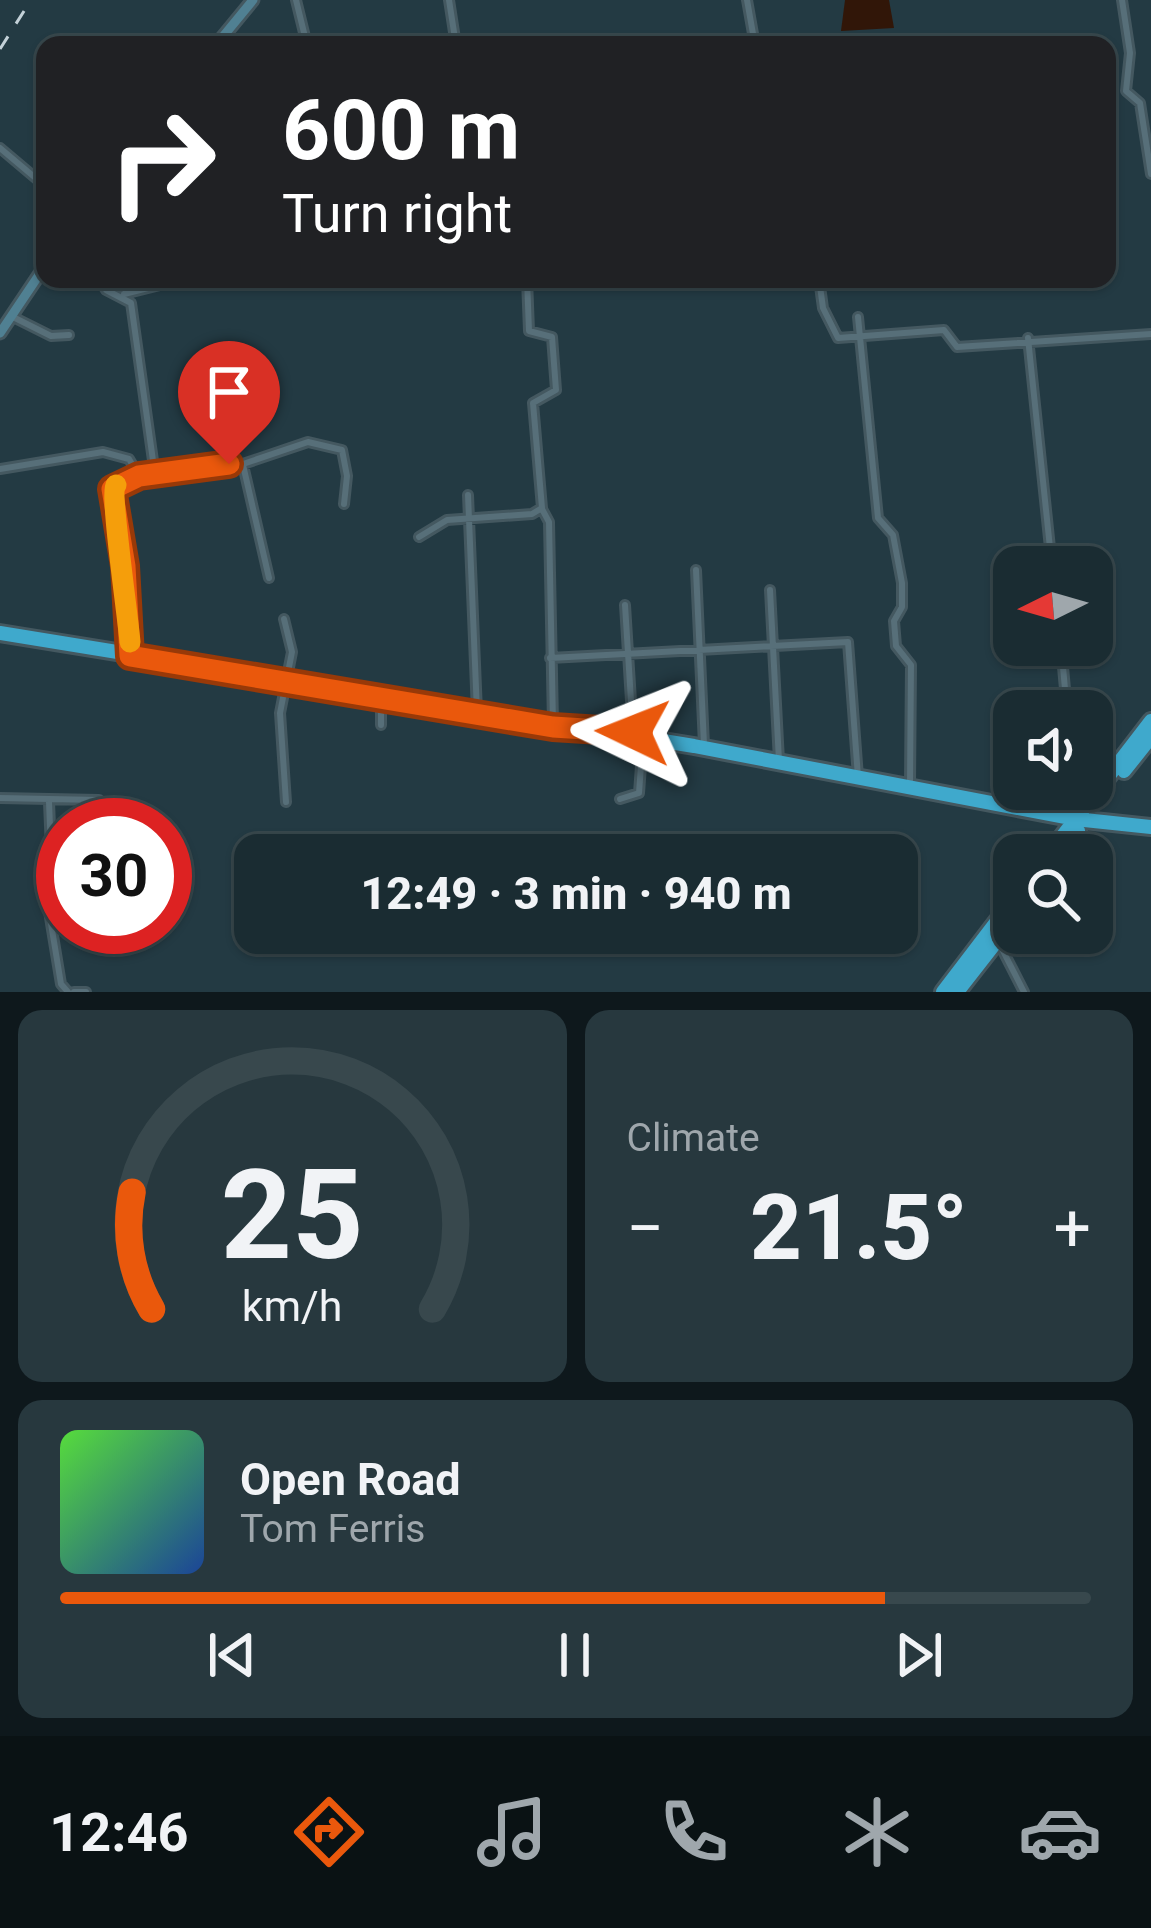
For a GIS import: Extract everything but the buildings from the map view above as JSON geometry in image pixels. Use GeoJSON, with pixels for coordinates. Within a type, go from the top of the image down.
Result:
{"type":"FeatureCollection","features":[{"type":"Feature","properties":{"kind":"highway"},"geometry":{"type":"LineString","coordinates":[[0,633],[704,749],[1080,820],[1151,827]]}},
{"type":"Feature","properties":{"kind":"highway"},"geometry":{"type":"LineString","coordinates":[[1113,765],[1151,721]]}},
{"type":"Feature","properties":{"kind":"highway"},"geometry":{"type":"LineString","coordinates":[[1067,834],[1151,737]]}},
{"type":"Feature","properties":{"kind":"highway"},"geometry":{"type":"LineString","coordinates":[[1072,834],[1085,810]]}},
{"type":"Feature","properties":{"kind":"highway"},"geometry":{"type":"LineString","coordinates":[[944,992],[993,927]]}},
{"type":"Feature","properties":{"kind":"highway"},"geometry":{"type":"LineString","coordinates":[[957,992],[993,946]]}},
{"type":"Feature","properties":{"kind":"main road"},"geometry":{"type":"LineString","coordinates":[[235,0],[237,20]]}},
{"type":"Feature","properties":{"kind":"main road"},"geometry":{"type":"LineString","coordinates":[[224,36],[253,0]]}},
{"type":"Feature","properties":{"kind":"main road"},"geometry":{"type":"LineString","coordinates":[[0,332],[36,279]]}},
{"type":"Feature","properties":{"kind":"street"},"geometry":{"type":"LineString","coordinates":[[296,0],[305,36]]}},
{"type":"Feature","properties":{"kind":"street"},"geometry":{"type":"LineString","coordinates":[[449,0],[455,36]]}},
{"type":"Feature","properties":{"kind":"street"},"geometry":{"type":"LineString","coordinates":[[747,0],[753,36]]}},
{"type":"Feature","properties":{"kind":"street"},"geometry":{"type":"LineString","coordinates":[[1122,0],[1130,53],[1125,85],[1140,103],[1151,102]]}},
{"type":"Feature","properties":{"kind":"street"},"geometry":{"type":"LineString","coordinates":[[1140,103],[1151,174]]}},
{"type":"Feature","properties":{"kind":"street"},"geometry":{"type":"LineString","coordinates":[[0,148],[36,178]]}},
{"type":"Feature","properties":{"kind":"street"},"geometry":{"type":"LineString","coordinates":[[105,288],[124,294],[148,288]]}},
{"type":"Feature","properties":{"kind":"street"},"geometry":{"type":"LineString","coordinates":[[527,288],[529,331],[552,337],[556,368],[556,390],[533,403],[542,509],[550,522],[553,727]]}},
{"type":"Feature","properties":{"kind":"street"},"geometry":{"type":"LineString","coordinates":[[820,288],[823,308],[838,338],[944,330],[957,347],[1028,338],[1101,341],[1151,334]]}},
{"type":"Feature","properties":{"kind":"street"},"geometry":{"type":"LineString","coordinates":[[124,294],[130,303],[150,413],[155,475]]}},
{"type":"Feature","properties":{"kind":"street"},"geometry":{"type":"LineString","coordinates":[[11,316],[51,336],[69,335]]}},
{"type":"Feature","properties":{"kind":"street"},"geometry":{"type":"LineString","coordinates":[[858,317],[878,518],[892,535],[902,584],[894,635],[898,652],[908,656],[911,665],[910,788]]}},
{"type":"Feature","properties":{"kind":"street"},"geometry":{"type":"LineString","coordinates":[[1028,338],[1050,546]]}},
{"type":"Feature","properties":{"kind":"street"},"geometry":{"type":"LineString","coordinates":[[130,656],[125,566],[110,498],[119,483],[139,476],[243,464],[308,442],[342,450],[347,476],[344,504]]}},
{"type":"Feature","properties":{"kind":"street"},"geometry":{"type":"LineString","coordinates":[[0,469],[103,452],[129,459],[139,476]]}},
{"type":"Feature","properties":{"kind":"street"},"geometry":{"type":"LineString","coordinates":[[243,464],[269,578]]}},
{"type":"Feature","properties":{"kind":"street"},"geometry":{"type":"LineString","coordinates":[[468,495],[476,715]]}},
{"type":"Feature","properties":{"kind":"street"},"geometry":{"type":"LineString","coordinates":[[419,537],[447,520],[542,509]]}},
{"type":"Feature","properties":{"kind":"street"},"geometry":{"type":"LineString","coordinates":[[696,570],[704,749]]}},
{"type":"Feature","properties":{"kind":"street"},"geometry":{"type":"LineString","coordinates":[[770,590],[779,765]]}},
{"type":"Feature","properties":{"kind":"street"},"geometry":{"type":"LineString","coordinates":[[620,800],[639,793],[626,605]]}},
{"type":"Feature","properties":{"kind":"street"},"geometry":{"type":"LineString","coordinates":[[284,619],[292,652],[280,713],[286,802]]}},
{"type":"Feature","properties":{"kind":"street"},"geometry":{"type":"LineString","coordinates":[[550,658],[848,642],[858,780]]}},
{"type":"Feature","properties":{"kind":"street"},"geometry":{"type":"LineString","coordinates":[[381,725],[382,697]]}},
{"type":"Feature","properties":{"kind":"street"},"geometry":{"type":"LineString","coordinates":[[0,798],[36,801]]}},
{"type":"Feature","properties":{"kind":"street"},"geometry":{"type":"LineString","coordinates":[[56,954],[61,984],[71,992],[86,992]]}},
{"type":"Feature","properties":{"kind":"street"},"geometry":{"type":"LineString","coordinates":[[1005,954],[1024,992]]}},
{"type":"Feature","properties":{"kind":"shaded area"},"geometry":{"type":"Polygon","coordinates":[[[845,0],[889,0],[894,28],[841,31],[845,0]]]}},
{"type":"Feature","properties":{"kind":"railway"},"geometry":{"type":"LineString","coordinates":[[0,49],[31,0]]}},
{"type":"Feature","properties":{"kind":"slow traffic"},"geometry":{"type":"LineString","coordinates":[[116,485],[110,498],[125,566],[130,642]]}},
{"type":"Feature","properties":{"kind":"route"},"geometry":{"type":"LineString","coordinates":[[229,464],[139,476],[112,489],[125,566],[130,656],[553,727],[632,736],[633,732]]}}]}
